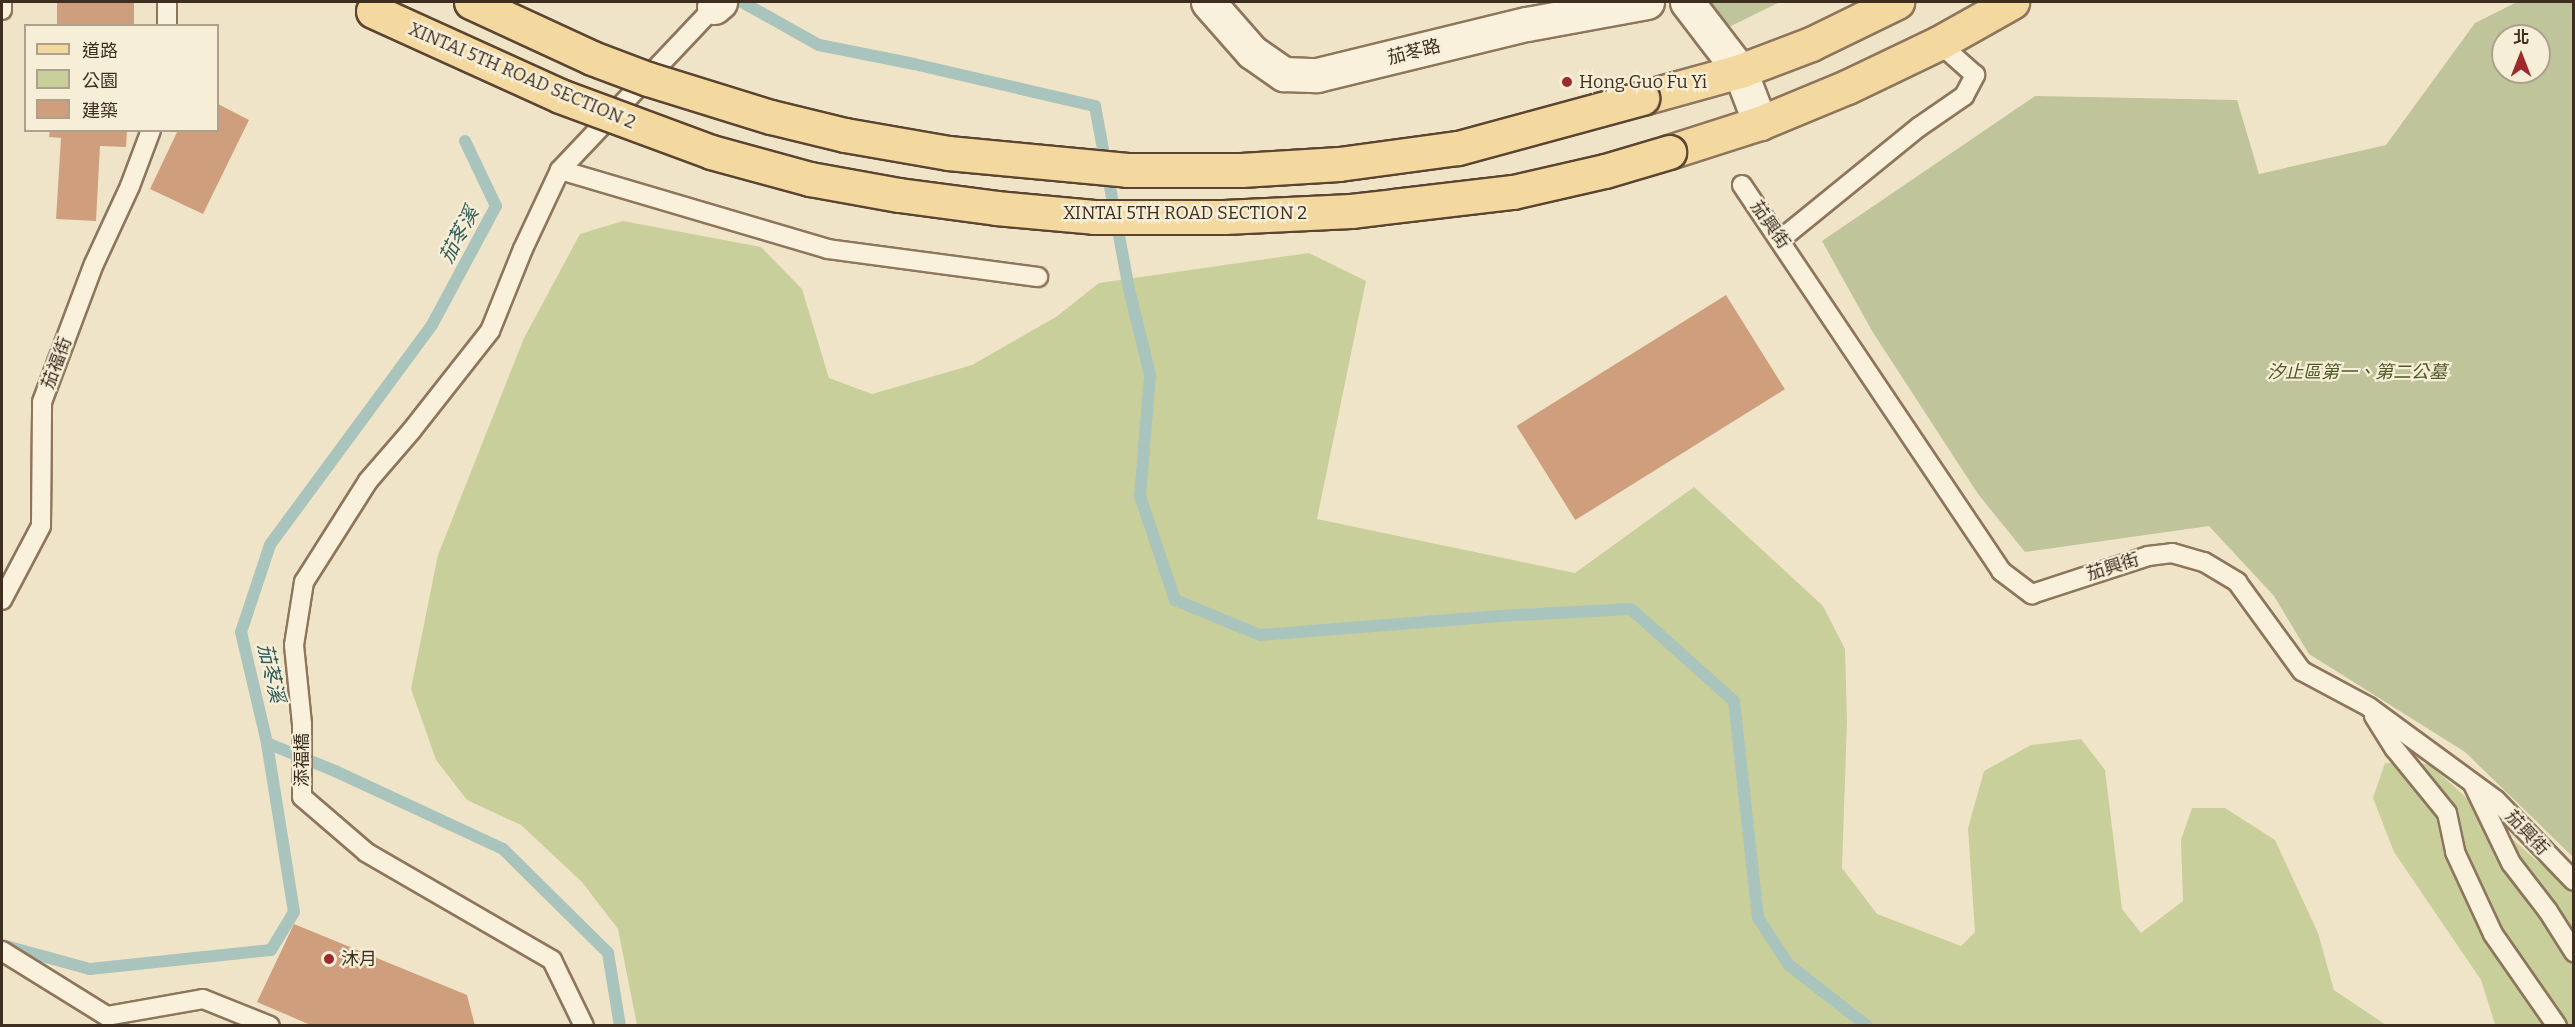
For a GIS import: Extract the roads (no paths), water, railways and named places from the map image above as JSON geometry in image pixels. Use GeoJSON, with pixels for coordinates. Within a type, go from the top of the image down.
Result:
{"type":"FeatureCollection","features":[{"type":"Feature","properties":{"kind":"main road","name":"XINTAI 5TH ROAD SECTION 2"},"geometry":{"type":"LineString","coordinates":[[356,2],[560,96],[711,152],[810,178],[899,195],[996,208],[1094,217],[1224,217],[1351,211],[1513,192],[1605,171],[1760,123],[1847,87],[1939,43],[2012,2]]}},
{"type":"Feature","properties":{"kind":"main road"},"geometry":{"type":"LineString","coordinates":[[471,2],[592,58],[648,79],[771,117],[845,135],[948,153],[1127,170],[1241,170],[1339,164],[1458,148],[1740,71],[1811,44],[1897,2]]}},
{"type":"Feature","properties":{"kind":"street","name":"茄苳路"},"geometry":{"type":"LineString","coordinates":[[1208,2],[1251,52],[1284,74],[1317,75],[1527,24],[1647,2]]}},
{"type":"Feature","properties":{"kind":"street"},"geometry":{"type":"LineString","coordinates":[[1687,2],[1740,71],[1760,123]]}},
{"type":"Feature","properties":{"kind":"lane"},"geometry":{"type":"LineString","coordinates":[[2,2],[2,10]]}},
{"type":"Feature","properties":{"kind":"lane"},"geometry":{"type":"LineString","coordinates":[[167,2],[167,24]]}},
{"type":"Feature","properties":{"kind":"lane","name":"添福橋"},"geometry":{"type":"LineString","coordinates":[[584,1026],[552,960],[366,852],[302,796],[302,724],[294,645],[304,582],[368,481],[412,430],[490,331],[523,249],[560,170],[717,4]]}},
{"type":"Feature","properties":{"kind":"lane"},"geometry":{"type":"LineString","coordinates":[[1781,239],[1919,127],[1964,96],[1975,75],[1939,43]]}},
{"type":"Feature","properties":{"kind":"lane","name":"茄福街"},"geometry":{"type":"LineString","coordinates":[[2,600],[41,526],[42,402],[94,264],[130,186],[149,132]]}},
{"type":"Feature","properties":{"kind":"lane"},"geometry":{"type":"LineString","coordinates":[[560,170],[828,249],[1038,277]]}},
{"type":"Feature","properties":{"kind":"lane","name":"茄興街"},"geometry":{"type":"LineString","coordinates":[[1742,185],[1781,239],[1875,387],[2001,571],[2032,594],[2148,556],[2172,553],[2204,562],[2237,582],[2302,670],[2369,707],[2496,800],[2574,881]]}},
{"type":"Feature","properties":{"kind":"lane"},"geometry":{"type":"LineString","coordinates":[[2369,707],[2396,749],[2447,813],[2455,852],[2493,934],[2558,1026]]}},
{"type":"Feature","properties":{"kind":"lane"},"geometry":{"type":"LineString","coordinates":[[2473,783],[2511,863],[2548,910],[2574,952]]}},
{"type":"Feature","properties":{"kind":"lane"},"geometry":{"type":"LineString","coordinates":[[2,951],[107,1017],[203,999],[270,1026]]}},
{"type":"Feature","properties":{"kind":"waterway"},"geometry":{"type":"LineString","coordinates":[[742,2],[819,45],[914,64],[1095,106],[1129,289],[1150,375],[1140,496],[1175,600],[1260,635],[1500,616],[1631,609],[1734,701],[1758,918],[1789,965],[1867,1026]]}},
{"type":"Feature","properties":{"kind":"waterway","name":"茄苳溪"},"geometry":{"type":"LineString","coordinates":[[465,141],[496,206],[432,325],[270,545],[241,632],[267,743],[335,771],[503,849],[608,953],[620,1026]]}},
{"type":"Feature","properties":{"kind":"waterway"},"geometry":{"type":"LineString","coordinates":[[2,945],[90,969],[271,950],[294,912],[267,743]]}},
{"type":"Feature","properties":{"kind":"place","name":"Hong Guo Fu Yi"},"geometry":{"type":"Point","coordinates":[1567,82]}},
{"type":"Feature","properties":{"kind":"place","name":"沐月"},"geometry":{"type":"Point","coordinates":[329,959]}},
{"type":"Feature","properties":{"kind":"park label","name":"汐止區第一、第二公墓"},"geometry":{"type":"Point","coordinates":[2357,372]}}]}
